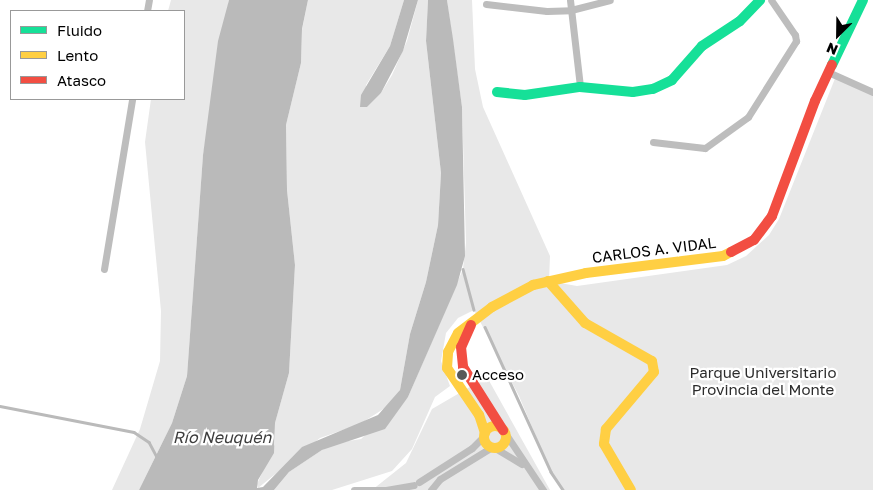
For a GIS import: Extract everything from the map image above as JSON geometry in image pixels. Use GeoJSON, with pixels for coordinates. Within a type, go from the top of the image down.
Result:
{"type":"FeatureCollection","features":[{"type":"Feature","properties":{"kind":"street"},"geometry":{"type":"LineString","coordinates":[[570,0],[580,87]]}},
{"type":"Feature","properties":{"kind":"street"},"geometry":{"type":"LineString","coordinates":[[486,4],[523,11],[571,10],[610,0]]}},
{"type":"Feature","properties":{"kind":"street"},"geometry":{"type":"LineString","coordinates":[[497,92],[525,95],[580,87],[633,92],[664,84],[680,72],[702,46],[740,21],[760,0]]}},
{"type":"Feature","properties":{"kind":"street"},"geometry":{"type":"LineString","coordinates":[[653,142],[705,148],[748,117],[796,41],[795,35],[771,0]]}},
{"type":"Feature","properties":{"kind":"street","name":"CARLOS A. VIDAL"},"geometry":{"type":"LineString","coordinates":[[479,317],[517,292],[548,281],[718,257],[750,243],[772,216],[828,72],[863,0]]}},
{"type":"Feature","properties":{"kind":"street"},"geometry":{"type":"LineString","coordinates":[[828,72],[873,92]]}},
{"type":"Feature","properties":{"kind":"street"},"geometry":{"type":"LineString","coordinates":[[104,269],[132,100]]}},
{"type":"Feature","properties":{"kind":"street"},"geometry":{"type":"LineString","coordinates":[[548,281],[562,300],[586,323],[652,361],[654,372],[606,429],[604,444],[631,490]]}},
{"type":"Feature","properties":{"kind":"street"},"geometry":{"type":"LineString","coordinates":[[479,317],[463,339],[462,362],[475,390],[504,431],[524,466],[543,490]]}},
{"type":"Feature","properties":{"kind":"street"},"geometry":{"type":"LineString","coordinates":[[479,317],[455,337],[446,364],[455,384],[479,415],[485,434],[493,447],[524,466]]}},
{"type":"Feature","properties":{"kind":"street"},"geometry":{"type":"LineString","coordinates":[[415,486],[472,448],[493,426],[504,431]]}},
{"type":"Feature","properties":{"kind":"street"},"geometry":{"type":"LineString","coordinates":[[354,490],[387,490],[427,484],[431,490],[440,479],[504,442],[504,431]]}},
{"type":"Feature","properties":{"kind":"green space"},"geometry":{"type":"Polygon","coordinates":[[[171,0],[229,0],[203,155],[187,376],[172,423],[139,490],[112,490],[140,429],[160,361],[161,311],[145,142],[151,100],[185,100],[185,10],[168,10],[171,0]]]}},
{"type":"Feature","properties":{"kind":"green space"},"geometry":{"type":"Polygon","coordinates":[[[308,0],[404,0],[390,46],[366,85],[367,107],[381,93],[392,75],[407,41],[418,0],[428,0],[426,41],[441,173],[438,225],[426,282],[410,334],[400,390],[391,404],[360,424],[320,438],[258,488],[257,484],[275,444],[275,423],[289,373],[295,265],[287,190],[286,125],[301,63],[302,30],[308,0]]]}},
{"type":"Feature","properties":{"kind":"green space","name":"Parque Universitario Provincia del Monte"},"geometry":{"type":"Polygon","coordinates":[[[447,0],[472,0],[475,69],[483,107],[550,256],[549,281],[577,286],[727,265],[746,256],[769,235],[779,219],[836,76],[873,92],[873,490],[563,490],[551,472],[519,396],[474,310],[458,318],[446,333],[441,361],[450,386],[435,397],[412,449],[392,471],[332,490],[274,490],[289,472],[322,450],[336,443],[361,439],[408,397],[463,269],[466,243],[462,107],[447,0]]]}},
{"type":"Feature","properties":{"kind":"green space"},"geometry":{"type":"Polygon","coordinates":[[[487,377],[550,490],[372,490],[406,463],[432,409],[487,377]]]}},
{"type":"Feature","properties":{"kind":"water","name":"Río Neuquén"},"geometry":{"type":"Polygon","coordinates":[[[229,0],[308,0],[302,29],[301,63],[286,125],[287,190],[295,265],[289,373],[275,423],[274,453],[258,480],[257,488],[263,487],[302,447],[378,415],[400,390],[410,334],[426,282],[438,225],[441,173],[426,41],[428,0],[447,0],[453,39],[462,107],[465,256],[457,285],[408,397],[385,429],[322,450],[289,472],[274,490],[139,490],[172,423],[187,376],[203,155],[218,41],[229,0]]]}},
{"type":"Feature","properties":{"kind":"water"},"geometry":{"type":"Polygon","coordinates":[[[404,0],[418,0],[403,51],[381,93],[367,107],[360,107],[361,95],[390,46],[404,0]]]}},
{"type":"Feature","properties":{"kind":"waterway"},"geometry":{"type":"LineString","coordinates":[[463,269],[474,310]]}},
{"type":"Feature","properties":{"kind":"waterway"},"geometry":{"type":"LineString","coordinates":[[485,327],[551,472],[563,490]]}},
{"type":"Feature","properties":{"kind":"waterway"},"geometry":{"type":"LineString","coordinates":[[0,406],[134,432],[149,442],[158,459]]}},
{"type":"Feature","properties":{"kind":"traffic: fast"},"geometry":{"type":"LineString","coordinates":[[497,92],[525,95],[580,87],[633,92],[653,89],[672,80],[702,46],[740,21],[760,0]]}},
{"type":"Feature","properties":{"kind":"traffic: fast"},"geometry":{"type":"LineString","coordinates":[[832,65],[863,0]]}},
{"type":"Feature","properties":{"kind":"traffic: slow"},"geometry":{"type":"LineString","coordinates":[[485,433],[479,415],[447,368],[448,352],[458,333],[492,307],[533,285],[586,273],[723,256],[731,252]]}},
{"type":"Feature","properties":{"kind":"traffic: slow"},"geometry":{"type":"LineString","coordinates":[[548,281],[585,323],[652,361],[654,372],[606,429],[604,444],[631,490]]}},
{"type":"Feature","properties":{"kind":"traffic: slow"},"geometry":{"type":"LineString","coordinates":[[495,426],[505,433],[506,437],[499,447],[495,448],[485,441],[484,437],[491,427],[495,426]]}},
{"type":"Feature","properties":{"kind":"traffic: jam"},"geometry":{"type":"LineString","coordinates":[[731,252],[754,240],[772,216],[815,101],[832,65]]}},
{"type":"Feature","properties":{"kind":"traffic: jam"},"geometry":{"type":"LineString","coordinates":[[471,325],[461,347],[463,367],[503,430]]}},
{"type":"Feature","properties":{"kind":"place","name":"Acceso"},"geometry":{"type":"Point","coordinates":[462,375]}}]}
